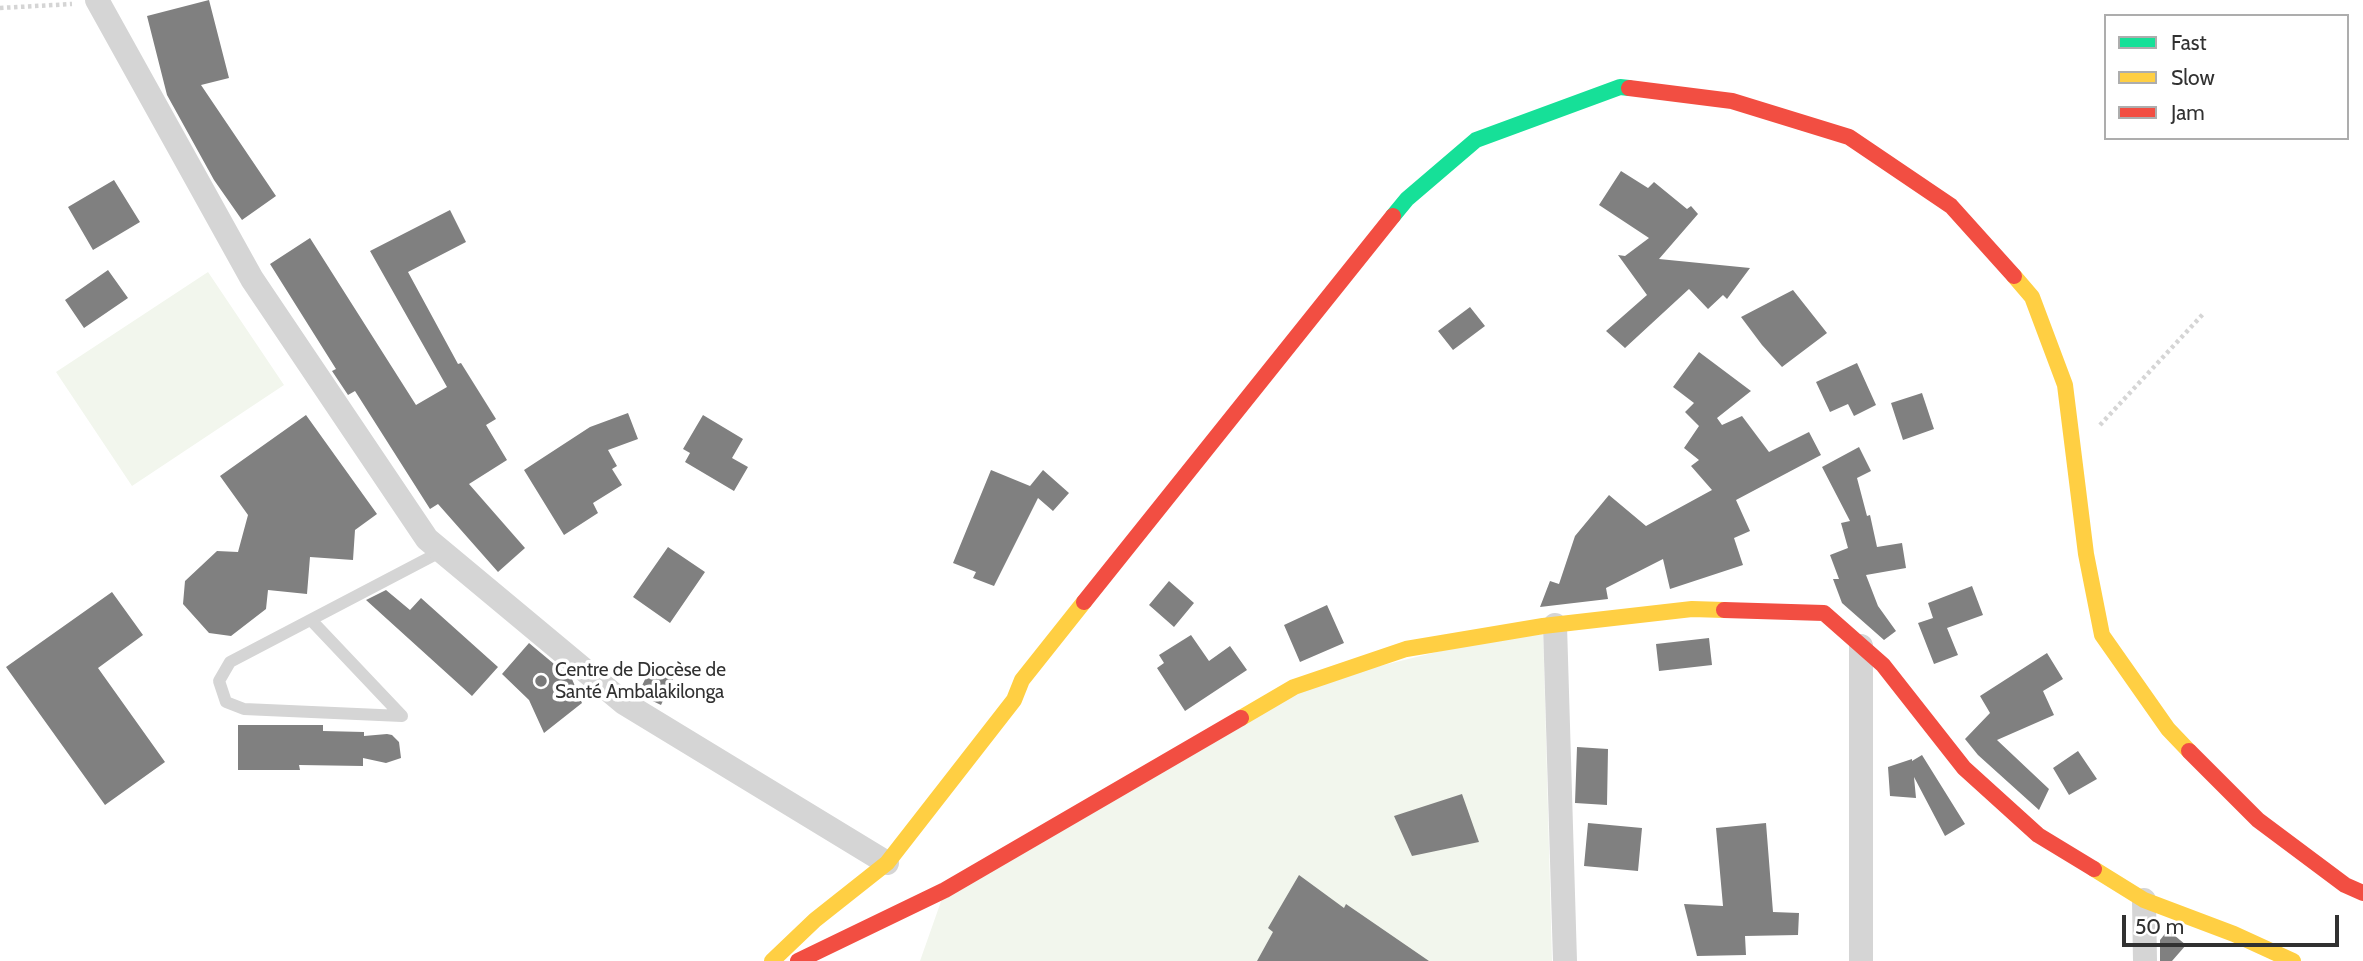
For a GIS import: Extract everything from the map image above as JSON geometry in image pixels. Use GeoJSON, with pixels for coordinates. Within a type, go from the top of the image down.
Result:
{"type":"FeatureCollection","features":[{"type":"Feature","properties":{"kind":"street"},"geometry":{"type":"LineString","coordinates":[[97,1],[252,279],[428,539],[624,703],[887,863]]}},
{"type":"Feature","properties":{"kind":"street"},"geometry":{"type":"LineString","coordinates":[[772,961],[815,920],[887,863],[1014,700],[1022,680],[1407,199],[1476,140],[1620,87],[1732,101],[1849,137],[1951,206],[2032,298],[2065,385],[2086,554],[2102,635],[2168,729],[2258,820],[2345,885],[2363,893]]}},
{"type":"Feature","properties":{"kind":"street"},"geometry":{"type":"LineString","coordinates":[[798,961],[945,890],[1294,687],[1406,649],[1555,625],[1692,609],[1824,613],[1883,665],[1964,768],[2038,835],[2144,900],[2234,934],[2293,961]]}},
{"type":"Feature","properties":{"kind":"street"},"geometry":{"type":"LineString","coordinates":[[1555,625],[1565,961]]}},
{"type":"Feature","properties":{"kind":"street"},"geometry":{"type":"LineString","coordinates":[[1861,646],[1861,961]]}},
{"type":"Feature","properties":{"kind":"street"},"geometry":{"type":"LineString","coordinates":[[2144,900],[2145,961]]}},
{"type":"Feature","properties":{"kind":"lane"},"geometry":{"type":"LineString","coordinates":[[311,620],[402,716],[244,709],[226,702],[219,681],[230,662],[442,551]]}},
{"type":"Feature","properties":{"kind":"path"},"geometry":{"type":"LineString","coordinates":[[1,0],[3,7],[97,1]]}},
{"type":"Feature","properties":{"kind":"path"},"geometry":{"type":"LineString","coordinates":[[2073,453],[2204,313]]}},
{"type":"Feature","properties":{"kind":"shaded area"},"geometry":{"type":"Polygon","coordinates":[[[208,272],[284,385],[132,486],[56,372],[208,272]]]}},
{"type":"Feature","properties":{"kind":"shaded area"},"geometry":{"type":"Polygon","coordinates":[[[1543,626],[1552,961],[920,961],[945,890],[1294,687],[1543,626]]]}},
{"type":"Feature","properties":{"kind":"building"},"geometry":{"type":"Polygon","coordinates":[[[209,0],[229,78],[201,85],[276,196],[242,220],[214,180],[167,95],[147,16],[209,0]]]}},
{"type":"Feature","properties":{"kind":"building"},"geometry":{"type":"Polygon","coordinates":[[[1621,171],[1648,188],[1654,182],[1687,209],[1691,206],[1698,214],[1659,259],[1750,268],[1727,299],[1723,295],[1708,309],[1689,289],[1625,348],[1606,331],[1647,295],[1618,255],[1625,256],[1649,238],[1599,205],[1621,171]]]}},
{"type":"Feature","properties":{"kind":"building"},"geometry":{"type":"Polygon","coordinates":[[[114,180],[140,222],[93,250],[68,207],[114,180]]]}},
{"type":"Feature","properties":{"kind":"building"},"geometry":{"type":"Polygon","coordinates":[[[450,210],[466,242],[408,272],[458,364],[461,363],[496,419],[486,425],[507,460],[469,484],[525,548],[498,572],[438,504],[430,509],[355,391],[348,395],[332,371],[336,369],[270,264],[310,238],[416,405],[447,387],[370,251],[450,210]]]}},
{"type":"Feature","properties":{"kind":"building"},"geometry":{"type":"Polygon","coordinates":[[[108,270],[128,298],[84,328],[65,300],[108,270]]]}},
{"type":"Feature","properties":{"kind":"building"},"geometry":{"type":"Polygon","coordinates":[[[1793,290],[1827,333],[1782,367],[1741,317],[1793,290]]]}},
{"type":"Feature","properties":{"kind":"building"},"geometry":{"type":"Polygon","coordinates":[[[1470,307],[1485,326],[1453,350],[1438,331],[1470,307]]]}},
{"type":"Feature","properties":{"kind":"building"},"geometry":{"type":"Polygon","coordinates":[[[1699,352],[1751,391],[1717,418],[1722,425],[1742,416],[1769,452],[1809,432],[1821,455],[1736,500],[1750,531],[1734,538],[1743,565],[1670,589],[1663,559],[1606,588],[1608,599],[1540,607],[1550,581],[1559,584],[1575,536],[1609,495],[1646,526],[1712,490],[1691,466],[1699,460],[1684,448],[1699,426],[1685,412],[1694,403],[1673,387],[1699,352]]]}},
{"type":"Feature","properties":{"kind":"building"},"geometry":{"type":"Polygon","coordinates":[[[1857,363],[1876,405],[1854,416],[1848,404],[1830,412],[1816,382],[1857,363]]]}},
{"type":"Feature","properties":{"kind":"building"},"geometry":{"type":"Polygon","coordinates":[[[1922,393],[1934,429],[1903,440],[1891,403],[1922,393]]]}},
{"type":"Feature","properties":{"kind":"building"},"geometry":{"type":"Polygon","coordinates":[[[628,413],[638,439],[608,450],[617,466],[612,469],[622,485],[593,503],[598,513],[564,535],[524,470],[590,427],[628,413]]]}},
{"type":"Feature","properties":{"kind":"building"},"geometry":{"type":"Polygon","coordinates":[[[306,415],[377,514],[355,530],[353,560],[310,557],[307,594],[268,590],[266,609],[231,636],[209,633],[183,604],[185,581],[217,551],[238,552],[248,515],[220,476],[306,415]]]}},
{"type":"Feature","properties":{"kind":"building"},"geometry":{"type":"Polygon","coordinates":[[[703,415],[743,439],[732,458],[748,467],[734,491],[685,462],[690,453],[683,449],[703,415]]]}},
{"type":"Feature","properties":{"kind":"building"},"geometry":{"type":"Polygon","coordinates":[[[1859,447],[1871,471],[1857,478],[1867,516],[1870,515],[1877,547],[1902,543],[1906,568],[1866,575],[1878,606],[1896,631],[1884,640],[1842,603],[1833,579],[1839,579],[1830,555],[1848,548],[1841,523],[1850,521],[1822,467],[1859,447]]]}},
{"type":"Feature","properties":{"kind":"building"},"geometry":{"type":"Polygon","coordinates":[[[991,470],[1030,486],[1043,470],[1069,493],[1053,511],[1038,498],[994,586],[973,578],[976,572],[953,563],[991,470]]]}},
{"type":"Feature","properties":{"kind":"building"},"geometry":{"type":"Polygon","coordinates":[[[668,547],[705,572],[670,623],[633,597],[668,547]]]}},
{"type":"Feature","properties":{"kind":"building"},"geometry":{"type":"Polygon","coordinates":[[[1169,581],[1194,603],[1174,627],[1149,605],[1169,581]]]}},
{"type":"Feature","properties":{"kind":"building"},"geometry":{"type":"Polygon","coordinates":[[[1972,586],[1983,615],[1947,628],[1958,655],[1934,664],[1918,623],[1933,618],[1928,603],[1972,586]]]}},
{"type":"Feature","properties":{"kind":"building"},"geometry":{"type":"Polygon","coordinates":[[[386,590],[410,610],[421,598],[498,667],[472,696],[366,600],[386,590]]]}},
{"type":"Feature","properties":{"kind":"building"},"geometry":{"type":"Polygon","coordinates":[[[112,592],[143,635],[98,668],[165,762],[105,805],[6,667],[112,592]]]}},
{"type":"Feature","properties":{"kind":"building"},"geometry":{"type":"Polygon","coordinates":[[[1327,605],[1344,643],[1300,662],[1284,625],[1327,605]]]}},
{"type":"Feature","properties":{"kind":"building"},"geometry":{"type":"Polygon","coordinates":[[[1191,635],[1209,661],[1230,646],[1247,670],[1185,711],[1157,668],[1164,663],[1159,655],[1191,635]]]}},
{"type":"Feature","properties":{"kind":"building"},"geometry":{"type":"Polygon","coordinates":[[[1709,638],[1712,665],[1659,671],[1656,644],[1709,638]]]}},
{"type":"Feature","properties":{"kind":"building","name":"Centre de Diocèse de Santé Ambalakilonga"},"geometry":{"type":"Polygon","coordinates":[[[529,643],[572,679],[582,703],[544,733],[529,700],[502,674],[529,643]]]}},
{"type":"Feature","properties":{"kind":"building"},"geometry":{"type":"Polygon","coordinates":[[[2047,653],[2063,679],[2043,691],[2054,715],[1997,740],[2049,789],[2039,810],[1978,755],[1965,739],[1990,713],[1980,696],[2047,653]]]}},
{"type":"Feature","properties":{"kind":"building"},"geometry":{"type":"Polygon","coordinates":[[[650,669],[673,679],[661,705],[638,694],[650,669]]]}},
{"type":"Feature","properties":{"kind":"building"},"geometry":{"type":"Polygon","coordinates":[[[238,725],[323,725],[323,731],[364,732],[364,736],[392,735],[399,742],[401,758],[386,763],[363,758],[363,766],[299,765],[300,770],[238,770],[238,725]]]}},
{"type":"Feature","properties":{"kind":"building"},"geometry":{"type":"Polygon","coordinates":[[[1577,747],[1608,749],[1607,805],[1575,803],[1577,747]]]}},
{"type":"Feature","properties":{"kind":"building"},"geometry":{"type":"Polygon","coordinates":[[[2078,751],[2097,779],[2069,795],[2053,768],[2078,751]]]}},
{"type":"Feature","properties":{"kind":"building"},"geometry":{"type":"Polygon","coordinates":[[[1922,755],[1965,824],[1945,836],[1914,777],[1916,798],[1890,796],[1888,767],[1912,761],[1922,755]]]}},
{"type":"Feature","properties":{"kind":"building"},"geometry":{"type":"Polygon","coordinates":[[[1462,794],[1479,842],[1412,856],[1394,816],[1462,794]]]}},
{"type":"Feature","properties":{"kind":"building"},"geometry":{"type":"Polygon","coordinates":[[[1588,823],[1642,828],[1638,871],[1584,866],[1588,823]]]}},
{"type":"Feature","properties":{"kind":"building"},"geometry":{"type":"Polygon","coordinates":[[[1766,823],[1773,912],[1799,913],[1798,935],[1745,936],[1746,955],[1697,956],[1684,904],[1723,906],[1716,828],[1766,823]]]}},
{"type":"Feature","properties":{"kind":"building"},"geometry":{"type":"Polygon","coordinates":[[[1299,875],[1344,908],[1346,904],[1429,961],[1257,961],[1273,932],[1268,928],[1299,875]]]}},
{"type":"Feature","properties":{"kind":"building"},"geometry":{"type":"Polygon","coordinates":[[[2168,930],[2186,945],[2172,961],[2160,961],[2160,940],[2168,930]]]}},
{"type":"Feature","properties":{"kind":"traffic: fast"},"geometry":{"type":"LineString","coordinates":[[1393,216],[1407,199],[1476,140],[1620,87],[1629,88]]}},
{"type":"Feature","properties":{"kind":"traffic: slow"},"geometry":{"type":"LineString","coordinates":[[2014,276],[2032,297],[2065,385],[2086,554],[2102,635],[2168,729],[2189,751]]}},
{"type":"Feature","properties":{"kind":"traffic: slow"},"geometry":{"type":"LineString","coordinates":[[772,961],[815,920],[887,863],[1014,700],[1022,680],[1084,602]]}},
{"type":"Feature","properties":{"kind":"traffic: slow"},"geometry":{"type":"LineString","coordinates":[[1241,718],[1294,687],[1406,649],[1543,626],[1692,609],[1724,610]]}},
{"type":"Feature","properties":{"kind":"traffic: slow"},"geometry":{"type":"LineString","coordinates":[[2094,869],[2144,900],[2234,934],[2293,961]]}},
{"type":"Feature","properties":{"kind":"traffic: jam"},"geometry":{"type":"LineString","coordinates":[[1629,88],[1732,101],[1849,137],[1951,206],[2014,276]]}},
{"type":"Feature","properties":{"kind":"traffic: jam"},"geometry":{"type":"LineString","coordinates":[[1084,602],[1393,216]]}},
{"type":"Feature","properties":{"kind":"traffic: jam"},"geometry":{"type":"LineString","coordinates":[[1724,610],[1824,613],[1883,665],[1964,768],[2038,835],[2094,869]]}},
{"type":"Feature","properties":{"kind":"traffic: jam"},"geometry":{"type":"LineString","coordinates":[[798,961],[945,890],[1241,718]]}},
{"type":"Feature","properties":{"kind":"traffic: jam"},"geometry":{"type":"LineString","coordinates":[[2189,751],[2258,820],[2345,885],[2363,893]]}},
{"type":"Feature","properties":{"kind":"place","name":"Centre de Diocèse de Santé Ambalakilonga"},"geometry":{"type":"Point","coordinates":[541,681]}}]}
